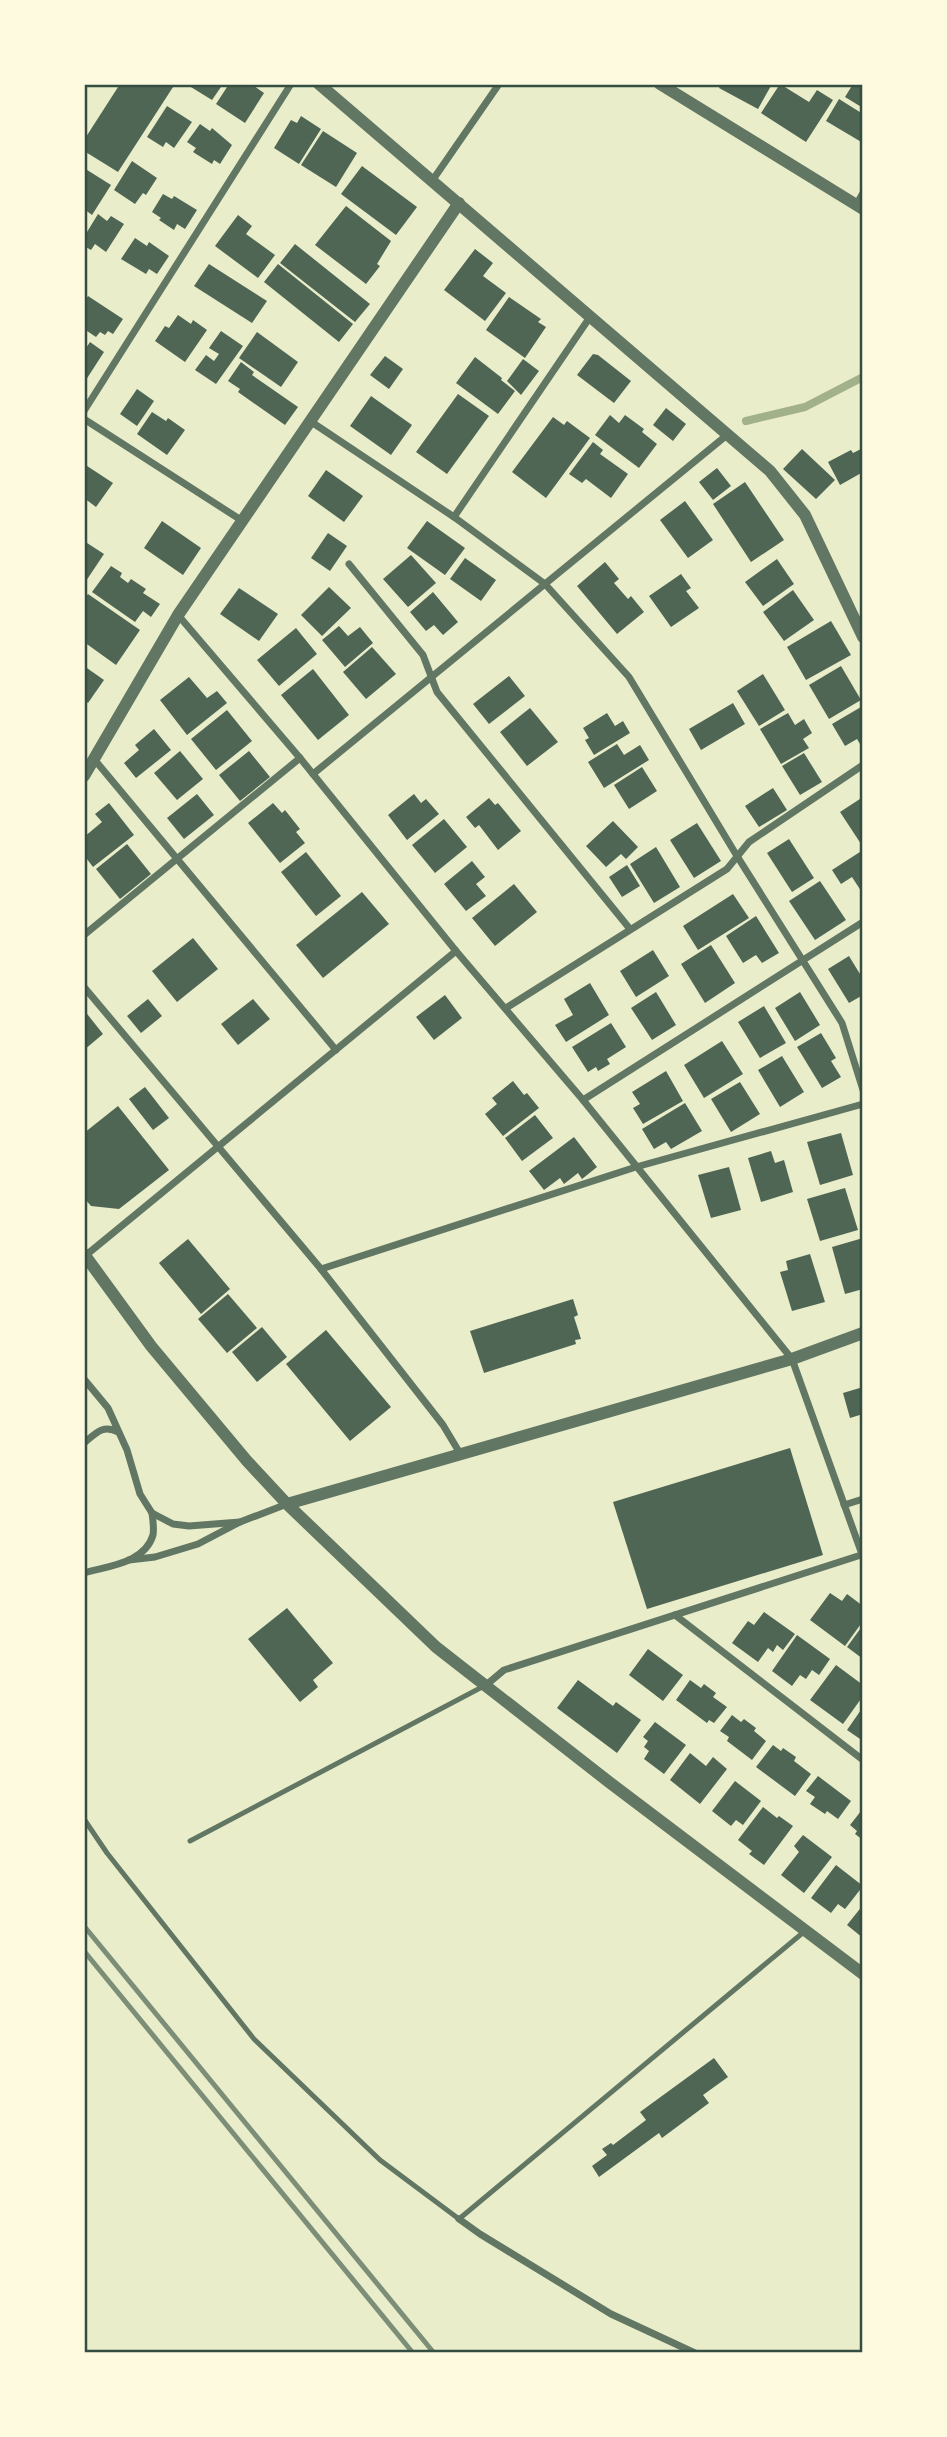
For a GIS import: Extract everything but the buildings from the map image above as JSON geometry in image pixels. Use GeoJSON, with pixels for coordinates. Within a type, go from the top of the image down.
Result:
{"type":"FeatureCollection","features":[{"type":"Feature","properties":{"kind":"street"},"geometry":{"type":"LineString","coordinates":[[84,411],[290,84]]}},
{"type":"Feature","properties":{"kind":"street"},"geometry":{"type":"LineString","coordinates":[[319,84],[770,471],[805,515],[863,637]]}},
{"type":"Feature","properties":{"kind":"street"},"geometry":{"type":"LineString","coordinates":[[432,181],[499,84]]}},
{"type":"Feature","properties":{"kind":"street"},"geometry":{"type":"LineString","coordinates":[[660,84],[861,202]]}},
{"type":"Feature","properties":{"kind":"street"},"geometry":{"type":"LineString","coordinates":[[84,776],[178,615],[459,203]]}},
{"type":"Feature","properties":{"kind":"street"},"geometry":{"type":"LineString","coordinates":[[454,517],[590,317]]}},
{"type":"Feature","properties":{"kind":"street"},"geometry":{"type":"LineString","coordinates":[[84,419],[241,520]]}},
{"type":"Feature","properties":{"kind":"street"},"geometry":{"type":"LineString","coordinates":[[309,420],[454,517],[545,584],[629,677],[842,1023],[863,1090]]}},
{"type":"Feature","properties":{"kind":"street"},"geometry":{"type":"LineString","coordinates":[[313,774],[727,435]]}},
{"type":"Feature","properties":{"kind":"street"},"geometry":{"type":"LineString","coordinates":[[349,564],[423,655],[437,692],[630,929]]}},
{"type":"Feature","properties":{"kind":"street"},"geometry":{"type":"LineString","coordinates":[[178,615],[583,1100],[792,1359],[862,1556],[504,1670],[485,1686]]}},
{"type":"Feature","properties":{"kind":"street"},"geometry":{"type":"LineString","coordinates":[[84,935],[300,758]]}},
{"type":"Feature","properties":{"kind":"street"},"geometry":{"type":"LineString","coordinates":[[94,759],[336,1050]]}},
{"type":"Feature","properties":{"kind":"street"},"geometry":{"type":"LineString","coordinates":[[506,1008],[727,869],[748,842],[863,765]]}},
{"type":"Feature","properties":{"kind":"street"},"geometry":{"type":"LineString","coordinates":[[583,1100],[863,922]]}},
{"type":"Feature","properties":{"kind":"street"},"geometry":{"type":"LineString","coordinates":[[456,951],[85,1255],[151,1346],[247,1461],[287,1504],[436,1647],[863,1974]]}},
{"type":"Feature","properties":{"kind":"street"},"geometry":{"type":"LineString","coordinates":[[84,987],[321,1269],[443,1426],[461,1456]]}},
{"type":"Feature","properties":{"kind":"street"},"geometry":{"type":"LineString","coordinates":[[321,1269],[636,1167],[863,1104]]}},
{"type":"Feature","properties":{"kind":"street"},"geometry":{"type":"LineString","coordinates":[[84,1573],[198,1544],[240,1522],[287,1504],[792,1359],[863,1333]]}},
{"type":"Feature","properties":{"kind":"street"},"geometry":{"type":"LineString","coordinates":[[84,1379],[108,1408],[127,1450],[140,1494],[152,1513],[153,1534],[145,1551],[128,1560]]}},
{"type":"Feature","properties":{"kind":"street"},"geometry":{"type":"LineString","coordinates":[[84,1443],[101,1428],[110,1427],[118,1432]]}},
{"type":"Feature","properties":{"kind":"street"},"geometry":{"type":"LineString","coordinates":[[844,1505],[863,1499]]}},
{"type":"Feature","properties":{"kind":"street"},"geometry":{"type":"LineString","coordinates":[[152,1513],[173,1524],[189,1527],[240,1522]]}},
{"type":"Feature","properties":{"kind":"street"},"geometry":{"type":"LineString","coordinates":[[675,1615],[863,1760]]}},
{"type":"Feature","properties":{"kind":"street"},"geometry":{"type":"LineString","coordinates":[[459,2219],[611,2314],[695,2353]]}},
{"type":"Feature","properties":{"kind":"lane"},"geometry":{"type":"LineString","coordinates":[[190,1841],[485,1686]]}},
{"type":"Feature","properties":{"kind":"lane"},"geometry":{"type":"LineString","coordinates":[[84,1819],[107,1853],[254,2039],[380,2160],[459,2219],[806,1931]]}},
{"type":"Feature","properties":{"kind":"waterway"},"geometry":{"type":"LineString","coordinates":[[746,421],[805,407],[863,377]]}},
{"type":"Feature","properties":{"kind":"railway"},"geometry":{"type":"LineString","coordinates":[[84,1926],[434,2353]]}},
{"type":"Feature","properties":{"kind":"railway"},"geometry":{"type":"LineString","coordinates":[[84,1951],[413,2353]]}}]}
